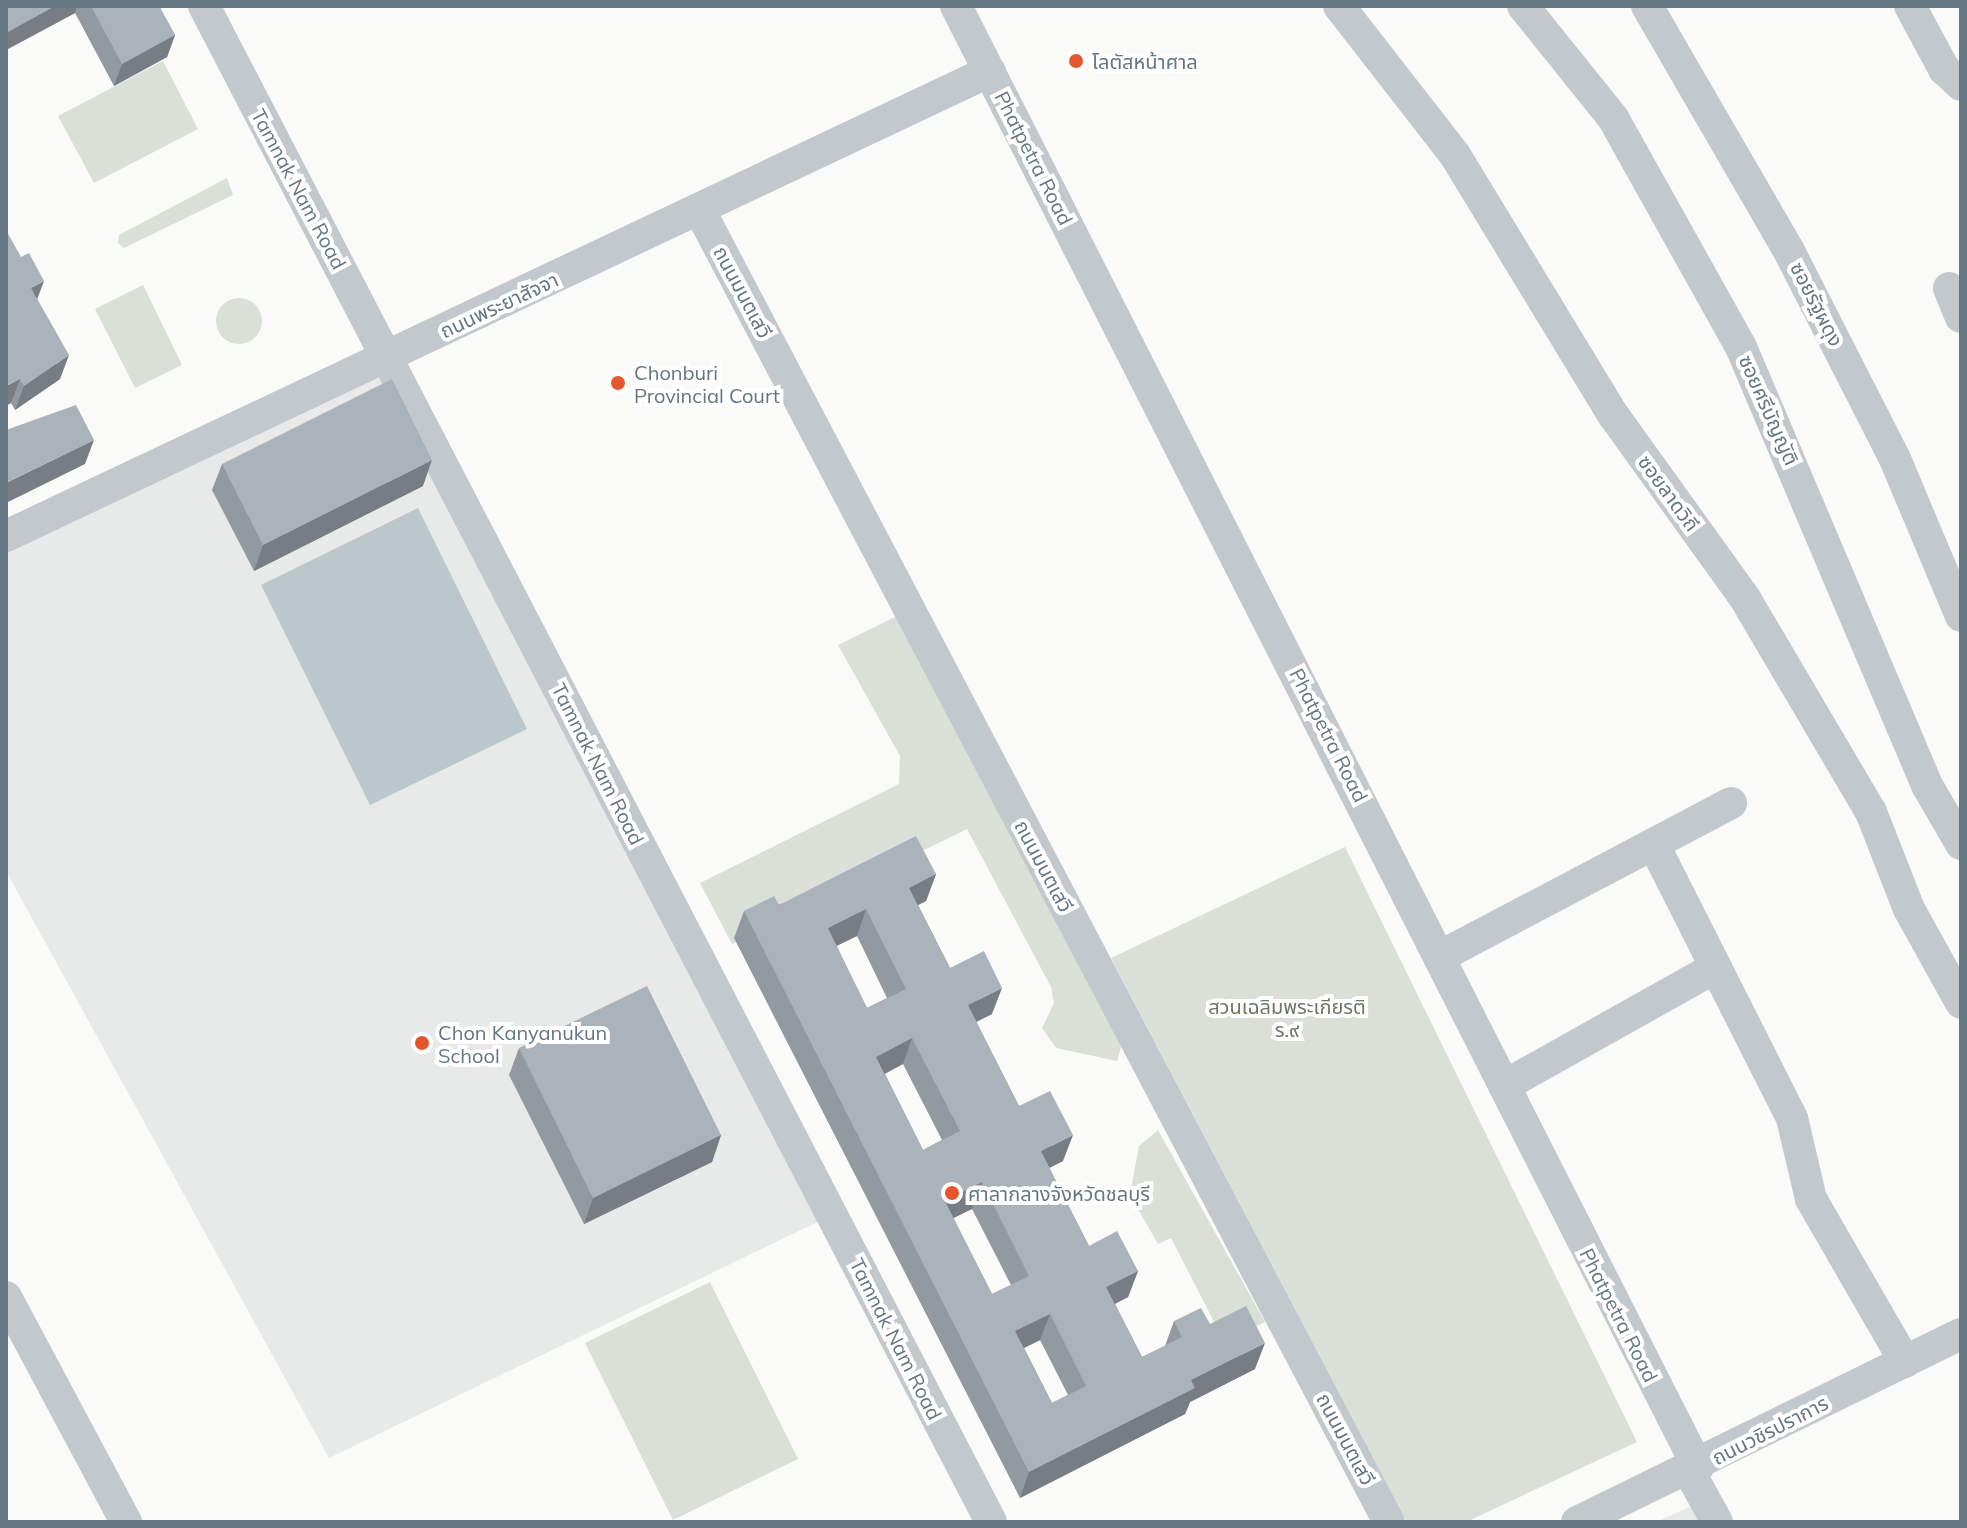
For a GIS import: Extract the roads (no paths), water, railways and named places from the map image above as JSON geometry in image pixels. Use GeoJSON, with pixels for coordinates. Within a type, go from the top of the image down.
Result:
{"type":"FeatureCollection","features":[{"type":"Feature","properties":{"kind":"street","name":"Tamnak Nam Road"},"geometry":{"type":"LineString","coordinates":[[204,6],[991,1522]]}},
{"type":"Feature","properties":{"kind":"street","name":"Phatpetra Road"},"geometry":{"type":"LineString","coordinates":[[956,6],[1441,956],[1694,1469],[1717,1522]]}},
{"type":"Feature","properties":{"kind":"street","name":"ซอยลาดวิถี"},"geometry":{"type":"LineString","coordinates":[[1339,6],[1455,155],[1614,416],[1746,600],[1871,812],[1909,909],[1961,1003]]}},
{"type":"Feature","properties":{"kind":"street","name":"ซอยศรีบัญญัติ"},"geometry":{"type":"LineString","coordinates":[[1523,6],[1613,118],[1741,347],[1928,787],[1961,844]]}},
{"type":"Feature","properties":{"kind":"street","name":"ซอยรัฐผดุง"},"geometry":{"type":"LineString","coordinates":[[1647,6],[1789,251],[1895,459],[1961,616]]}},
{"type":"Feature","properties":{"kind":"street"},"geometry":{"type":"LineString","coordinates":[[1910,6],[1944,69],[1961,85]]}},
{"type":"Feature","properties":{"kind":"street","name":"ถนนพระยาสัจจา"},"geometry":{"type":"LineString","coordinates":[[6,536],[990,71]]}},
{"type":"Feature","properties":{"kind":"street","name":"ถนนมนตเสวี"},"geometry":{"type":"LineString","coordinates":[[699,209],[1389,1522]]}},
{"type":"Feature","properties":{"kind":"street"},"geometry":{"type":"LineString","coordinates":[[1949,288],[1961,317]]}},
{"type":"Feature","properties":{"kind":"street"},"geometry":{"type":"LineString","coordinates":[[1441,956],[1731,803]]}},
{"type":"Feature","properties":{"kind":"street"},"geometry":{"type":"LineString","coordinates":[[1654,845],[1792,1118],[1811,1199],[1905,1362]]}},
{"type":"Feature","properties":{"kind":"street"},"geometry":{"type":"LineString","coordinates":[[1504,1086],[1716,967]]}},
{"type":"Feature","properties":{"kind":"street"},"geometry":{"type":"LineString","coordinates":[[6,1297],[126,1522]]}},
{"type":"Feature","properties":{"kind":"street","name":"ถนนวชิรปราการ"},"geometry":{"type":"LineString","coordinates":[[1577,1522],[1694,1469],[1961,1334]]}},
{"type":"Feature","properties":{"kind":"place","name":"โลตัสหน้าศาล"},"geometry":{"type":"Point","coordinates":[1076,61]}},
{"type":"Feature","properties":{"kind":"place","name":"Chonburi Provincial Court"},"geometry":{"type":"Point","coordinates":[618,383]}},
{"type":"Feature","properties":{"kind":"place","name":"Chon Kanyanukun School"},"geometry":{"type":"Point","coordinates":[422,1043]}},
{"type":"Feature","properties":{"kind":"place","name":"ศาลากลางจังหวัดชลบุรี"},"geometry":{"type":"Point","coordinates":[952,1193]}},
{"type":"Feature","properties":{"kind":"park label","name":"สวนเฉลิมพระเกียรติ ร.๙"},"geometry":{"type":"Point","coordinates":[1287,1018]}}]}
